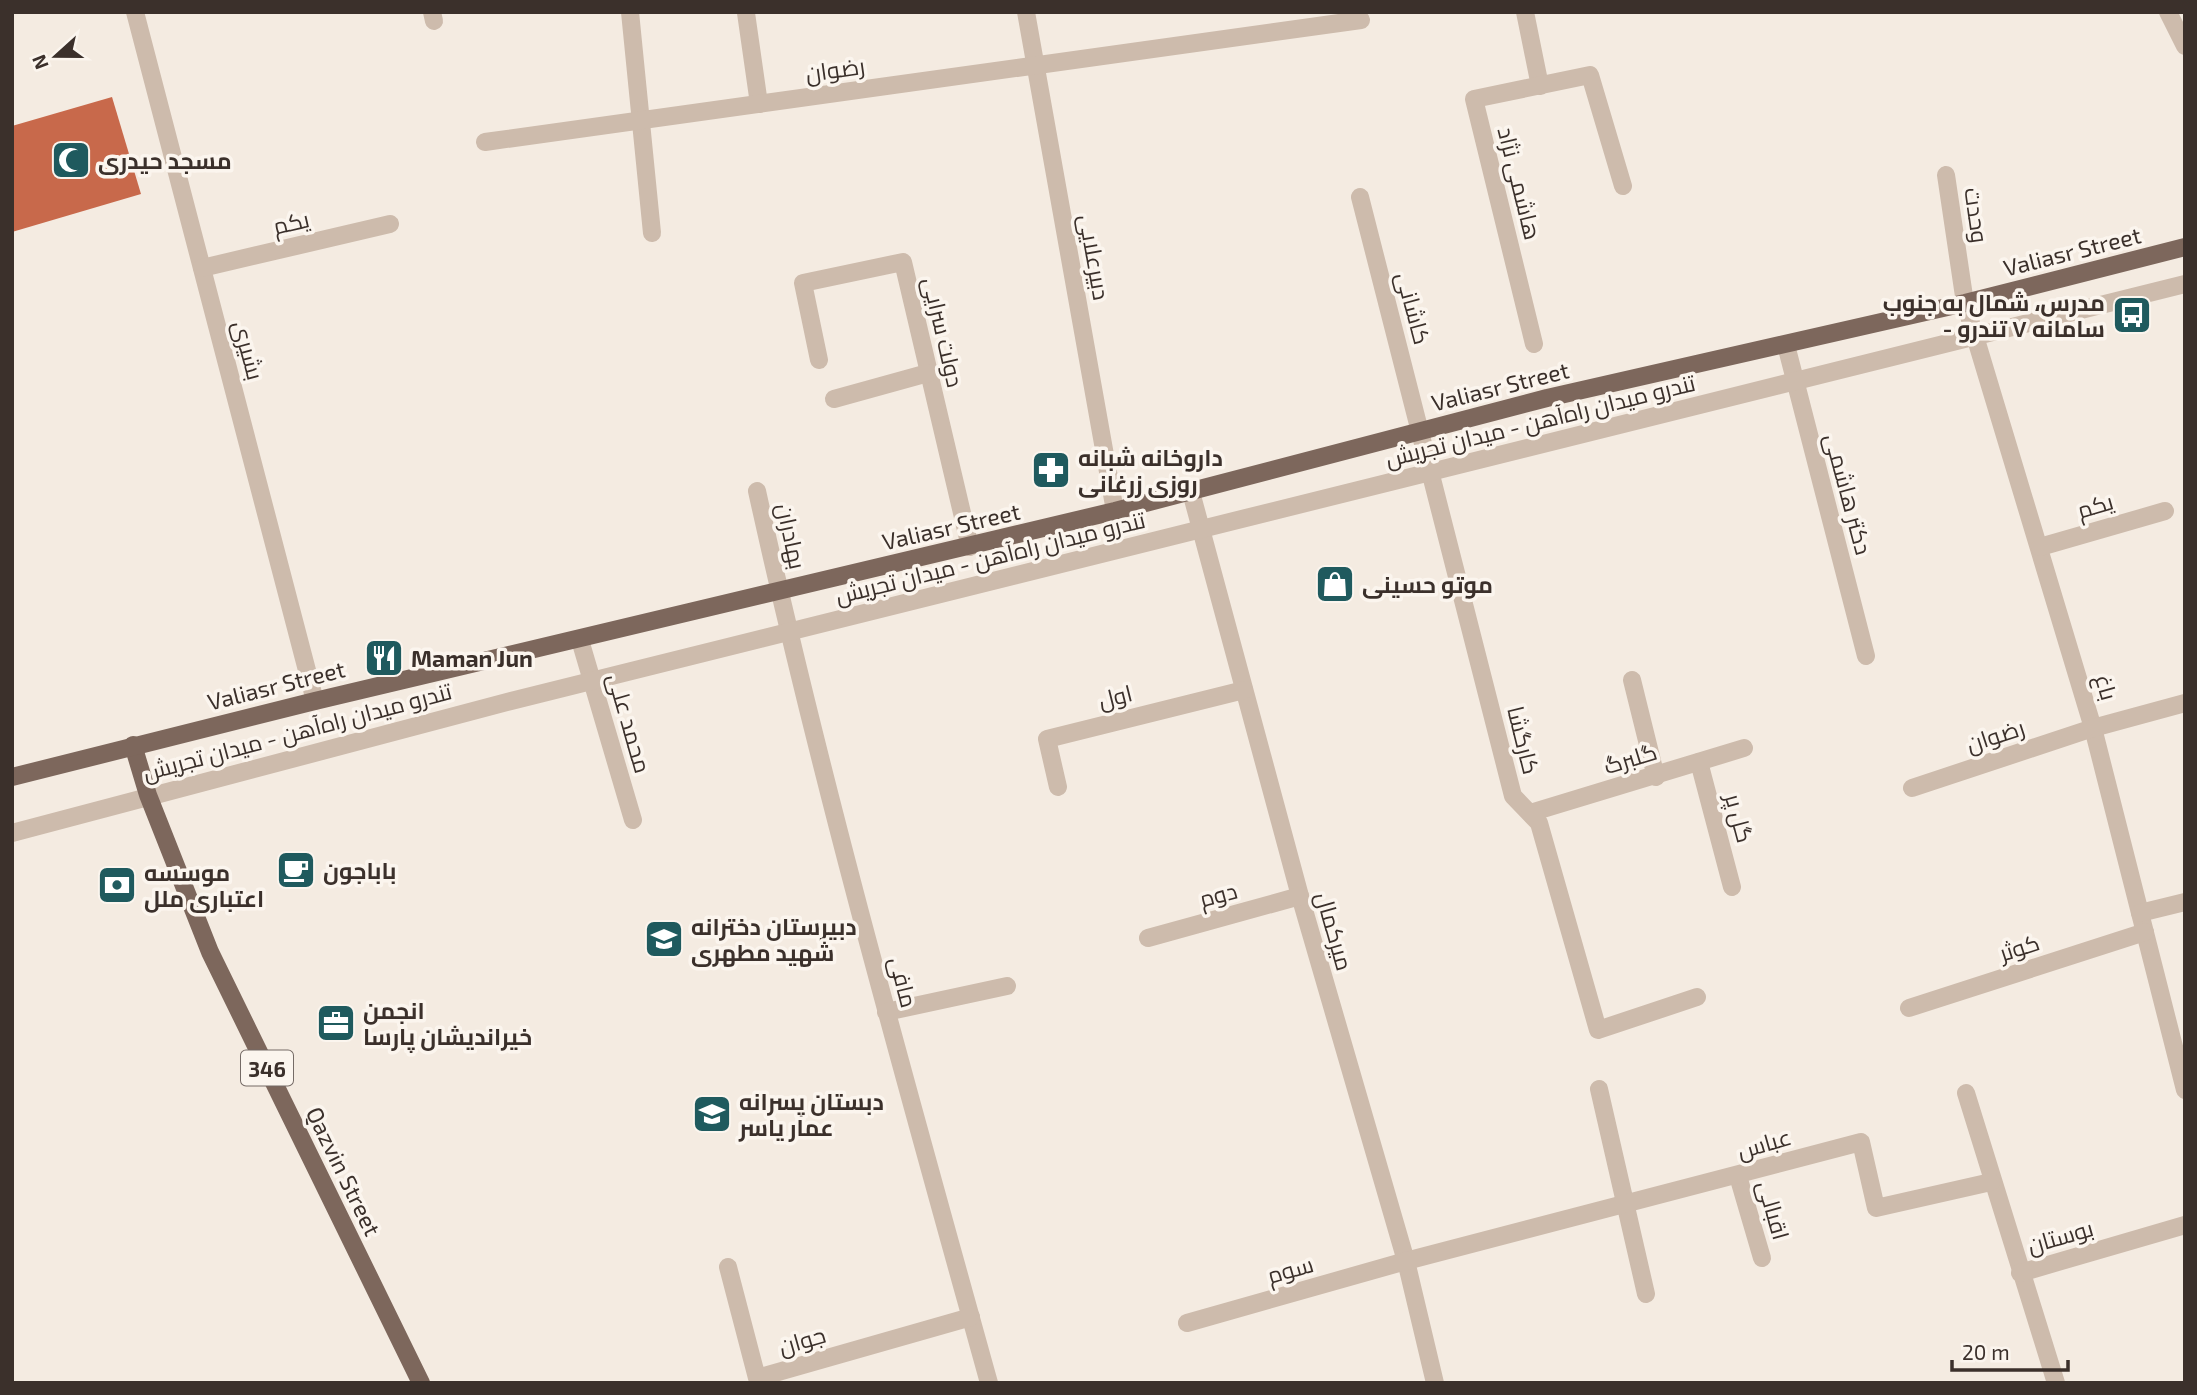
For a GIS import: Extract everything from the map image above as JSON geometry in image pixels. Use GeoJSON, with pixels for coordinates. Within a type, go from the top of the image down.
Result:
{"type":"FeatureCollection","features":[{"type":"Feature","properties":{"kind":"main road","name":"Valiasr Street"},"geometry":{"type":"LineString","coordinates":[[12,777],[315,701],[970,547],[1548,398],[1965,303],[2185,247]]}},
{"type":"Feature","properties":{"kind":"main road","name":"Qazvin Street"},"geometry":{"type":"LineString","coordinates":[[133,745],[148,796],[210,952],[421,1383]]}},
{"type":"Feature","properties":{"kind":"street","name":"بشیری"},"geometry":{"type":"LineString","coordinates":[[135,12],[315,701]]}},
{"type":"Feature","properties":{"kind":"street"},"geometry":{"type":"LineString","coordinates":[[630,12],[652,233]]}},
{"type":"Feature","properties":{"kind":"street","name":"دبیرعلایی"},"geometry":{"type":"LineString","coordinates":[[1026,12],[1115,511]]}},
{"type":"Feature","properties":{"kind":"street"},"geometry":{"type":"LineString","coordinates":[[1525,12],[1540,86]]}},
{"type":"Feature","properties":{"kind":"street"},"geometry":{"type":"LineString","coordinates":[[2168,12],[2185,46]]}},
{"type":"Feature","properties":{"kind":"street"},"geometry":{"type":"LineString","coordinates":[[746,13],[759,104]]}},
{"type":"Feature","properties":{"kind":"street","name":"رضوان"},"geometry":{"type":"LineString","coordinates":[[485,142],[1361,20]]}},
{"type":"Feature","properties":{"kind":"street","name":"هاشمی نژاد"},"geometry":{"type":"LineString","coordinates":[[1534,344],[1474,99],[1590,75],[1623,187]]}},
{"type":"Feature","properties":{"kind":"street","name":"وحدت"},"geometry":{"type":"LineString","coordinates":[[1946,175],[1965,303]]}},
{"type":"Feature","properties":{"kind":"street","name":"کاشانی"},"geometry":{"type":"LineString","coordinates":[[1360,197],[1421,431]]}},
{"type":"Feature","properties":{"kind":"street","name":"یکم"},"geometry":{"type":"LineString","coordinates":[[202,268],[390,224]]}},
{"type":"Feature","properties":{"kind":"street","name":"دولت سرایی"},"geometry":{"type":"LineString","coordinates":[[819,360],[803,283],[903,262],[970,547]]}},
{"type":"Feature","properties":{"kind":"street","name":"تندرو میدان راه‌آهن - میدان تجریش"},"geometry":{"type":"LineString","coordinates":[[12,833],[592,681],[2185,285]]}},
{"type":"Feature","properties":{"kind":"street","name":"باغ"},"geometry":{"type":"LineString","coordinates":[[1965,303],[2093,728],[2185,1090]]}},
{"type":"Feature","properties":{"kind":"street","name":"دکتر هاشمی"},"geometry":{"type":"LineString","coordinates":[[1786,345],[1866,656]]}},
{"type":"Feature","properties":{"kind":"street"},"geometry":{"type":"LineString","coordinates":[[834,399],[928,373]]}},
{"type":"Feature","properties":{"kind":"street","name":"کارگشا"},"geometry":{"type":"LineString","coordinates":[[1421,431],[1513,796],[1539,823],[1598,1030],[1697,997]]}},
{"type":"Feature","properties":{"kind":"street","name":"بهادران"},"geometry":{"type":"LineString","coordinates":[[757,491],[779,592]]}},
{"type":"Feature","properties":{"kind":"street","name":"میرکمال"},"geometry":{"type":"LineString","coordinates":[[1191,492],[1300,897],[1406,1261],[1435,1383]]}},
{"type":"Feature","properties":{"kind":"street","name":"یکم"},"geometry":{"type":"LineString","coordinates":[[2040,547],[2165,511]]}},
{"type":"Feature","properties":{"kind":"street","name":"مافی"},"geometry":{"type":"LineString","coordinates":[[779,592],[886,1013],[989,1383]]}},
{"type":"Feature","properties":{"kind":"street","name":"محمد علی"},"geometry":{"type":"LineString","coordinates":[[580,640],[633,820]]}},
{"type":"Feature","properties":{"kind":"street"},"geometry":{"type":"LineString","coordinates":[[1632,680],[1656,777]]}},
{"type":"Feature","properties":{"kind":"street","name":"اول"},"geometry":{"type":"LineString","coordinates":[[1058,787],[1047,739],[1244,690]]}},
{"type":"Feature","properties":{"kind":"street","name":"رضوان"},"geometry":{"type":"LineString","coordinates":[[1912,788],[2093,728],[2185,703]]}},
{"type":"Feature","properties":{"kind":"street","name":"گلبرگ"},"geometry":{"type":"LineString","coordinates":[[1530,813],[1656,777],[1744,748]]}},
{"type":"Feature","properties":{"kind":"street","name":"گل پر"},"geometry":{"type":"LineString","coordinates":[[1699,762],[1732,887]]}},
{"type":"Feature","properties":{"kind":"street","name":"دوم"},"geometry":{"type":"LineString","coordinates":[[1148,938],[1300,897]]}},
{"type":"Feature","properties":{"kind":"street"},"geometry":{"type":"LineString","coordinates":[[2140,913],[2185,902]]}},
{"type":"Feature","properties":{"kind":"street","name":"کوثر"},"geometry":{"type":"LineString","coordinates":[[1909,1008],[2145,932]]}},
{"type":"Feature","properties":{"kind":"street"},"geometry":{"type":"LineString","coordinates":[[886,1013],[1007,986]]}},
{"type":"Feature","properties":{"kind":"street"},"geometry":{"type":"LineString","coordinates":[[1599,1089],[1646,1294]]}},
{"type":"Feature","properties":{"kind":"street"},"geometry":{"type":"LineString","coordinates":[[1966,1093],[2020,1273]]}},
{"type":"Feature","properties":{"kind":"street","name":"عباس"},"geometry":{"type":"LineString","coordinates":[[1406,1261],[1861,1142],[1876,1208],[1991,1182]]}},
{"type":"Feature","properties":{"kind":"street","name":"اقبالی"},"geometry":{"type":"LineString","coordinates":[[1738,1176],[1762,1258]]}},
{"type":"Feature","properties":{"kind":"street","name":"بوستان"},"geometry":{"type":"LineString","coordinates":[[2056,1383],[2020,1273],[2185,1225]]}},
{"type":"Feature","properties":{"kind":"street","name":"سوم"},"geometry":{"type":"LineString","coordinates":[[1186,1323],[1406,1261]]}},
{"type":"Feature","properties":{"kind":"street","name":"جوان"},"geometry":{"type":"LineString","coordinates":[[728,1267],[757,1378],[971,1317]]}},
{"type":"Feature","properties":{"kind":"building","name":"مسجد حیدری"},"geometry":{"type":"Polygon","coordinates":[[[112,97],[141,194],[12,232],[12,126],[112,97]]]}},
{"type":"Feature","properties":{"kind":"place","name":"مسجد حیدری"},"geometry":{"type":"Point","coordinates":[71,160]}},
{"type":"Feature","properties":{"kind":"place","name":"مدرس، شمال به جنوب - سامانه ۷ تندرو"},"geometry":{"type":"Point","coordinates":[2132,315]}},
{"type":"Feature","properties":{"kind":"place","name":"داروخانه شبانه روزی زرغانی"},"geometry":{"type":"Point","coordinates":[1051,470]}},
{"type":"Feature","properties":{"kind":"place","name":"موتو حسینی"},"geometry":{"type":"Point","coordinates":[1335,584]}},
{"type":"Feature","properties":{"kind":"place","name":"Maman Jun"},"geometry":{"type":"Point","coordinates":[384,658]}},
{"type":"Feature","properties":{"kind":"place","name":"باباجون"},"geometry":{"type":"Point","coordinates":[296,870]}},
{"type":"Feature","properties":{"kind":"place","name":"موسسه اعتباری ملل"},"geometry":{"type":"Point","coordinates":[117,885]}},
{"type":"Feature","properties":{"kind":"place","name":"دبیرستان دخترانه شهید مطهری"},"geometry":{"type":"Point","coordinates":[664,939]}},
{"type":"Feature","properties":{"kind":"place","name":"انجمن خیراندیشان پارسا"},"geometry":{"type":"Point","coordinates":[336,1023]}},
{"type":"Feature","properties":{"kind":"place","name":"دبستان پسرانه عمار یاسر"},"geometry":{"type":"Point","coordinates":[712,1114]}}]}
